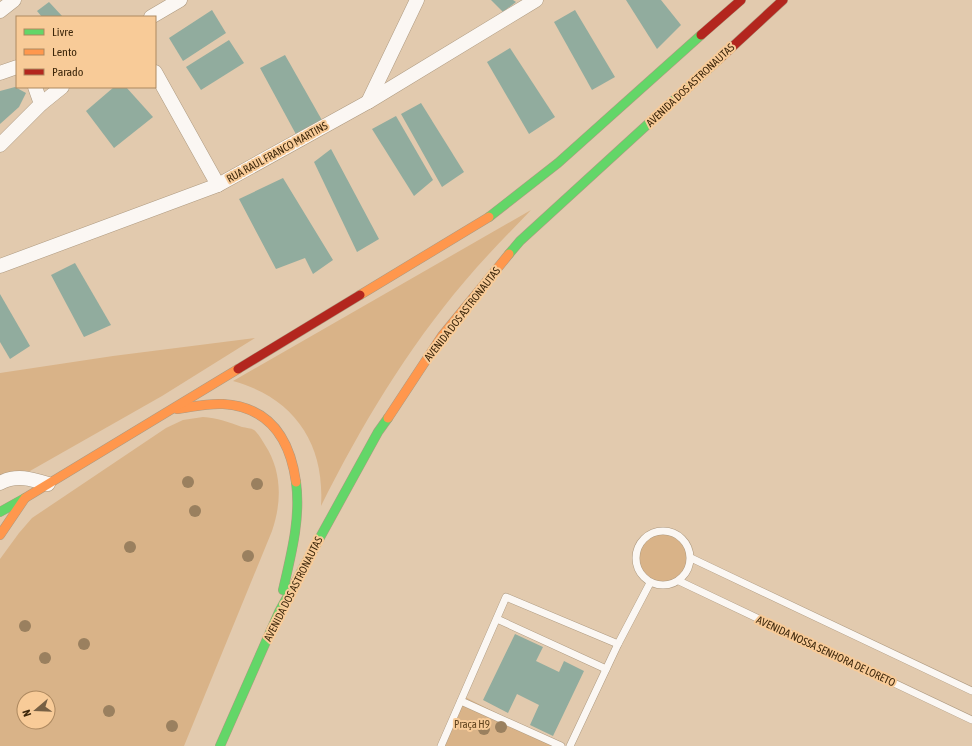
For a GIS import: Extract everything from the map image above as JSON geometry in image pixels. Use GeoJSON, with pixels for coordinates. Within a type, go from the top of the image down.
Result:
{"type":"FeatureCollection","features":[{"type":"Feature","properties":{"kind":"main road"},"geometry":{"type":"LineString","coordinates":[[0,512],[489,217],[558,163],[741,0]]}},
{"type":"Feature","properties":{"kind":"main road","name":"AVENIDA DOS ASTRONAUTAS"},"geometry":{"type":"LineString","coordinates":[[220,746],[279,612],[378,432],[442,336],[520,241],[782,0]]}},
{"type":"Feature","properties":{"kind":"main road"},"geometry":{"type":"LineString","coordinates":[[169,411],[222,403],[247,408],[270,422],[287,446],[296,474],[298,503],[294,538],[279,612]]}},
{"type":"Feature","properties":{"kind":"main road"},"geometry":{"type":"LineString","coordinates":[[0,535],[25,498]]}},
{"type":"Feature","properties":{"kind":"street"},"geometry":{"type":"LineString","coordinates":[[0,11],[14,0]]}},
{"type":"Feature","properties":{"kind":"street"},"geometry":{"type":"LineString","coordinates":[[153,16],[180,0]]}},
{"type":"Feature","properties":{"kind":"street"},"geometry":{"type":"LineString","coordinates":[[368,102],[417,0]]}},
{"type":"Feature","properties":{"kind":"street","name":"RUA RAUL FRANCO MARTINS"},"geometry":{"type":"LineString","coordinates":[[0,266],[218,185],[368,102],[536,0]]}},
{"type":"Feature","properties":{"kind":"street"},"geometry":{"type":"LineString","coordinates":[[0,75],[16,67]]}},
{"type":"Feature","properties":{"kind":"street"},"geometry":{"type":"LineString","coordinates":[[156,74],[218,185]]}},
{"type":"Feature","properties":{"kind":"street"},"geometry":{"type":"LineString","coordinates":[[0,75],[16,77]]}},
{"type":"Feature","properties":{"kind":"street"},"geometry":{"type":"LineString","coordinates":[[35,88],[41,104]]}},
{"type":"Feature","properties":{"kind":"street"},"geometry":{"type":"LineString","coordinates":[[0,145],[41,104],[61,88]]}},
{"type":"Feature","properties":{"kind":"street"},"geometry":{"type":"LineString","coordinates":[[0,483],[16,477],[31,478],[48,484]]}},
{"type":"Feature","properties":{"kind":"lane"},"geometry":{"type":"LineString","coordinates":[[662,531],[674,533],[685,541],[691,558],[690,567],[679,581],[665,586],[650,583],[641,574],[636,562],[637,549],[644,538],[649,534],[662,531]]}},
{"type":"Feature","properties":{"kind":"lane"},"geometry":{"type":"LineString","coordinates":[[691,558],[972,691]]}},
{"type":"Feature","properties":{"kind":"lane","name":"AVENIDA NOSSA SENHORA DE LORETO"},"geometry":{"type":"LineString","coordinates":[[679,581],[972,720]]}},
{"type":"Feature","properties":{"kind":"lane"},"geometry":{"type":"LineString","coordinates":[[570,746],[618,644],[650,583]]}},
{"type":"Feature","properties":{"kind":"lane"},"geometry":{"type":"LineString","coordinates":[[441,746],[506,597],[618,644]]}},
{"type":"Feature","properties":{"kind":"lane"},"geometry":{"type":"LineString","coordinates":[[497,619],[606,669]]}},
{"type":"Feature","properties":{"kind":"lane"},"geometry":{"type":"LineString","coordinates":[[461,701],[560,746]]}},
{"type":"Feature","properties":{"kind":"green space"},"geometry":{"type":"Polygon","coordinates":[[[531,210],[473,272],[444,307],[404,361],[352,447],[321,506],[321,483],[318,462],[311,443],[301,426],[289,411],[273,399],[254,389],[233,381],[531,210]]]}},
{"type":"Feature","properties":{"kind":"green space"},"geometry":{"type":"Polygon","coordinates":[[[255,338],[162,396],[0,488],[0,373],[113,356],[255,338]]]}},
{"type":"Feature","properties":{"kind":"green space"},"geometry":{"type":"Polygon","coordinates":[[[203,417],[223,420],[254,430],[271,455],[275,465],[279,487],[278,509],[272,531],[184,746],[0,746],[0,559],[32,518],[166,428],[183,420],[203,417]]]}},
{"type":"Feature","properties":{"kind":"green space"},"geometry":{"type":"Polygon","coordinates":[[[663,534],[672,536],[680,541],[685,549],[687,558],[685,567],[680,575],[672,580],[663,582],[654,580],[646,575],[641,567],[639,558],[641,549],[646,541],[654,536],[663,534]]]}},
{"type":"Feature","properties":{"kind":"green space","name":"Praça H9"},"geometry":{"type":"Polygon","coordinates":[[[461,695],[562,746],[437,746],[461,695]]]}},
{"type":"Feature","properties":{"kind":"building"},"geometry":{"type":"Polygon","coordinates":[[[491,0],[513,0],[516,2],[503,12],[491,0]]]}},
{"type":"Feature","properties":{"kind":"building"},"geometry":{"type":"Polygon","coordinates":[[[626,0],[661,0],[681,25],[657,49],[626,0]]]}},
{"type":"Feature","properties":{"kind":"building"},"geometry":{"type":"Polygon","coordinates":[[[49,2],[62,16],[41,16],[37,11],[49,2]]]}},
{"type":"Feature","properties":{"kind":"building"},"geometry":{"type":"Polygon","coordinates":[[[212,10],[226,33],[183,61],[169,38],[212,10]]]}},
{"type":"Feature","properties":{"kind":"building"},"geometry":{"type":"Polygon","coordinates":[[[575,10],[615,77],[592,90],[554,22],[575,10]]]}},
{"type":"Feature","properties":{"kind":"building"},"geometry":{"type":"Polygon","coordinates":[[[229,40],[244,63],[201,90],[186,67],[229,40]]]}},
{"type":"Feature","properties":{"kind":"building"},"geometry":{"type":"Polygon","coordinates":[[[510,48],[555,117],[529,134],[487,62],[510,48]]]}},
{"type":"Feature","properties":{"kind":"building"},"geometry":{"type":"Polygon","coordinates":[[[285,55],[323,122],[298,138],[260,68],[285,55]]]}},
{"type":"Feature","properties":{"kind":"building"},"geometry":{"type":"Polygon","coordinates":[[[15,87],[26,93],[19,107],[0,124],[0,91],[15,87]]]}},
{"type":"Feature","properties":{"kind":"building"},"geometry":{"type":"Polygon","coordinates":[[[113,88],[127,88],[153,117],[114,148],[86,111],[113,88]]]}},
{"type":"Feature","properties":{"kind":"building"},"geometry":{"type":"Polygon","coordinates":[[[421,103],[464,172],[442,187],[401,114],[421,103]]]}},
{"type":"Feature","properties":{"kind":"building"},"geometry":{"type":"Polygon","coordinates":[[[396,116],[433,180],[414,196],[372,129],[396,116]]]}},
{"type":"Feature","properties":{"kind":"building"},"geometry":{"type":"Polygon","coordinates":[[[331,149],[379,239],[357,252],[314,162],[331,149]]]}},
{"type":"Feature","properties":{"kind":"building"},"geometry":{"type":"Polygon","coordinates":[[[283,178],[333,260],[313,274],[305,258],[276,269],[239,199],[283,178]]]}},
{"type":"Feature","properties":{"kind":"building"},"geometry":{"type":"Polygon","coordinates":[[[75,263],[111,325],[84,337],[51,275],[75,263]]]}},
{"type":"Feature","properties":{"kind":"building"},"geometry":{"type":"Polygon","coordinates":[[[0,294],[30,346],[10,359],[0,342],[0,294]]]}},
{"type":"Feature","properties":{"kind":"building"},"geometry":{"type":"Polygon","coordinates":[[[515,634],[543,647],[536,661],[559,672],[564,661],[584,671],[553,736],[530,725],[539,705],[517,694],[508,713],[483,700],[515,634]]]}},
{"type":"Feature","properties":{"kind":"traffic: fast"},"geometry":{"type":"LineString","coordinates":[[489,217],[558,163],[701,35]]}},
{"type":"Feature","properties":{"kind":"traffic: fast"},"geometry":{"type":"LineString","coordinates":[[509,254],[520,241],[718,60]]}},
{"type":"Feature","properties":{"kind":"traffic: fast"},"geometry":{"type":"LineString","coordinates":[[220,746],[279,612],[378,432],[388,418]]}},
{"type":"Feature","properties":{"kind":"traffic: fast"},"geometry":{"type":"LineString","coordinates":[[283,590],[292,550],[296,523],[296,482]]}},
{"type":"Feature","properties":{"kind":"traffic: fast"},"geometry":{"type":"LineString","coordinates":[[0,512],[25,498]]}},
{"type":"Feature","properties":{"kind":"traffic: slow"},"geometry":{"type":"LineString","coordinates":[[360,295],[489,217]]}},
{"type":"Feature","properties":{"kind":"traffic: slow"},"geometry":{"type":"LineString","coordinates":[[388,418],[442,336],[509,254]]}},
{"type":"Feature","properties":{"kind":"traffic: slow"},"geometry":{"type":"LineString","coordinates":[[0,535],[25,498],[238,369]]}},
{"type":"Feature","properties":{"kind":"traffic: slow"},"geometry":{"type":"LineString","coordinates":[[177,409],[223,404],[239,406],[253,411],[275,428],[283,439],[289,452],[296,482]]}},
{"type":"Feature","properties":{"kind":"traffic: jam"},"geometry":{"type":"LineString","coordinates":[[701,35],[741,0]]}},
{"type":"Feature","properties":{"kind":"traffic: jam"},"geometry":{"type":"LineString","coordinates":[[718,60],[783,0]]}},
{"type":"Feature","properties":{"kind":"traffic: jam"},"geometry":{"type":"LineString","coordinates":[[238,369],[360,295]]}}]}
